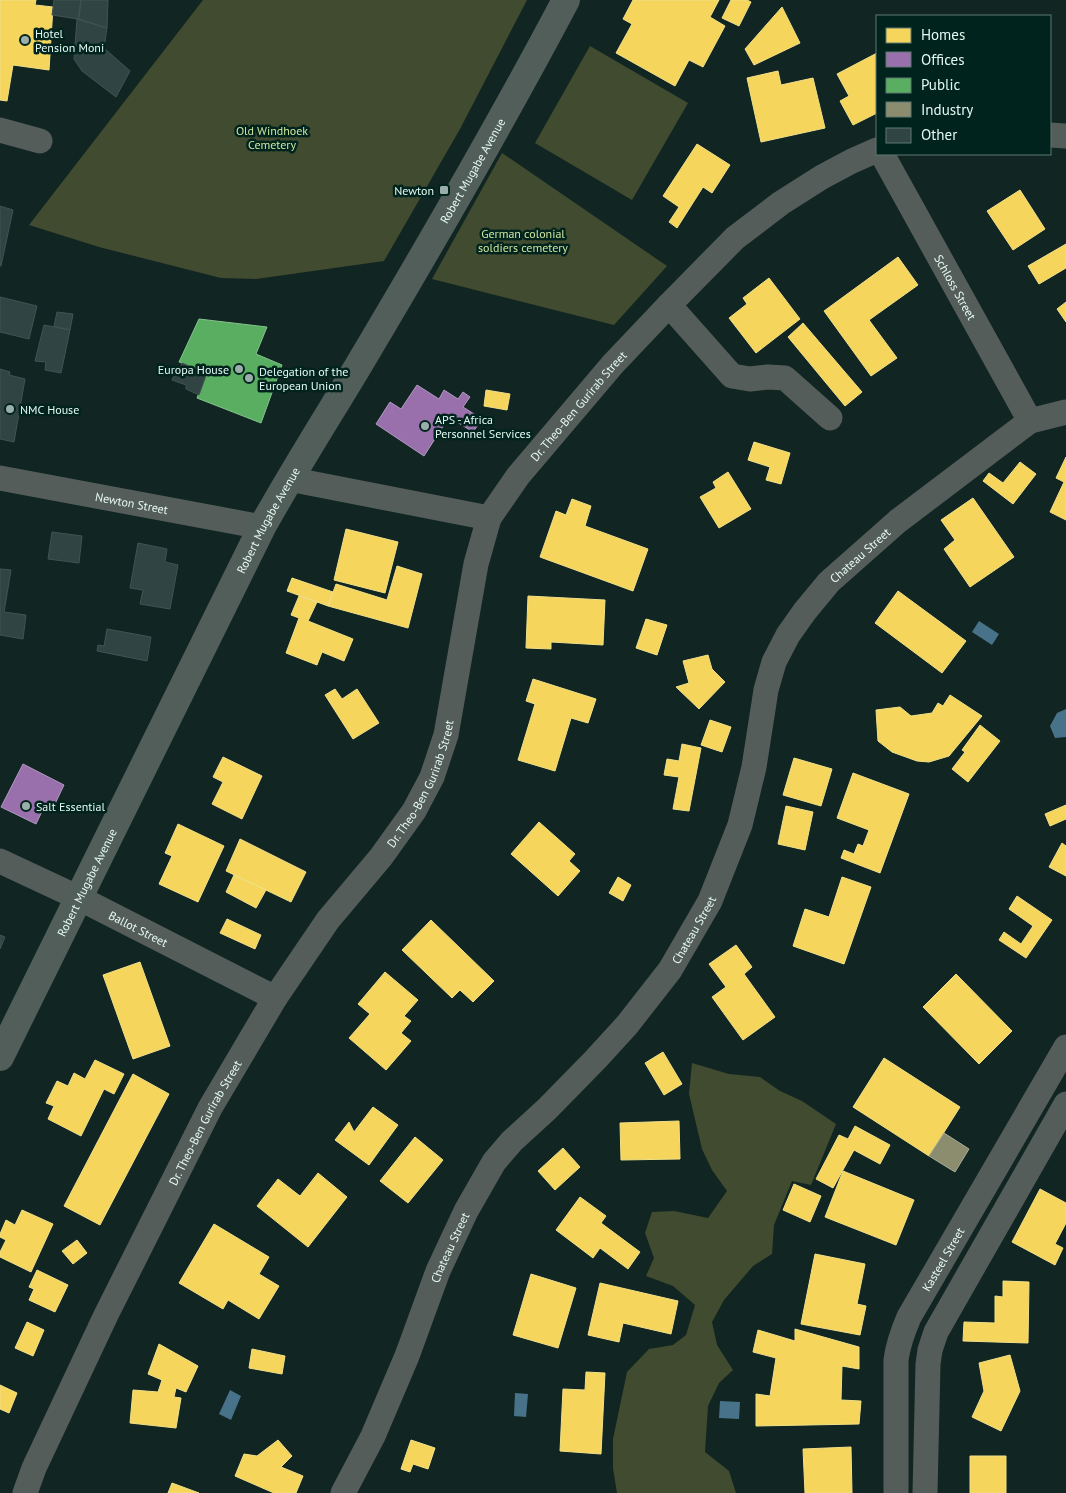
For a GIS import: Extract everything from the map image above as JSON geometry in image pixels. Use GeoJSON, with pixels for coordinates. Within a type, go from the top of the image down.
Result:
{"type":"FeatureCollection","features":[{"type":"Feature","properties":{"kind":"main road","name":"Robert Mugabe Avenue"},"geometry":{"type":"LineString","coordinates":[[0,1057],[262,527],[458,195],[528,72],[566,0]]}},
{"type":"Feature","properties":{"kind":"street"},"geometry":{"type":"LineString","coordinates":[[0,130],[40,141]]}},
{"type":"Feature","properties":{"kind":"street"},"geometry":{"type":"LineString","coordinates":[[1051,135],[1066,136]]}},
{"type":"Feature","properties":{"kind":"street","name":"Dr. Theo-Ben Gurirab Street"},"geometry":{"type":"LineString","coordinates":[[25,1493],[38,1459],[124,1278],[210,1108],[275,998],[328,920],[381,858],[414,812],[432,777],[446,735],[476,564],[488,518],[518,476],[613,364],[735,238],[781,202],[837,169],[876,150]]}},
{"type":"Feature","properties":{"kind":"street","name":"Schloss Street"},"geometry":{"type":"LineString","coordinates":[[883,155],[1030,421]]}},
{"type":"Feature","properties":{"kind":"street"},"geometry":{"type":"LineString","coordinates":[[669,305],[732,376],[750,379],[784,378],[830,418]]}},
{"type":"Feature","properties":{"kind":"street","name":"Chateau Street"},"geometry":{"type":"LineString","coordinates":[[343,1493],[373,1436],[407,1356],[438,1271],[466,1210],[494,1162],[512,1141],[547,1109],[627,1025],[670,970],[710,900],[740,825],[754,768],[766,690],[774,662],[788,635],[829,582],[898,521],[1030,421],[1066,412]]}},
{"type":"Feature","properties":{"kind":"street","name":"Newton Street"},"geometry":{"type":"LineString","coordinates":[[0,478],[262,527]]}},
{"type":"Feature","properties":{"kind":"street"},"geometry":{"type":"LineString","coordinates":[[289,479],[488,518]]}},
{"type":"Feature","properties":{"kind":"street","name":"Ballot Street"},"geometry":{"type":"LineString","coordinates":[[0,860],[275,998]]}},
{"type":"Feature","properties":{"kind":"street","name":"Kasteel Street"},"geometry":{"type":"LineString","coordinates":[[896,1493],[896,1360],[898,1344],[909,1316],[1066,1047]]}},
{"type":"Feature","properties":{"kind":"street"},"geometry":{"type":"LineString","coordinates":[[925,1493],[928,1364],[936,1332],[1066,1104]]}},
{"type":"Feature","properties":{"kind":"green space","name":"Old Windhoek Cemetery"},"geometry":{"type":"Polygon","coordinates":[[[203,0],[527,0],[460,129],[384,261],[256,279],[221,278],[99,247],[29,225],[203,0]]]}},
{"type":"Feature","properties":{"kind":"green space"},"geometry":{"type":"Polygon","coordinates":[[[590,46],[688,103],[632,200],[535,143],[590,46]]]}},
{"type":"Feature","properties":{"kind":"green space","name":"German colonial soldiers cemetery"},"geometry":{"type":"Polygon","coordinates":[[[502,153],[667,266],[614,325],[432,279],[502,153]]]}},
{"type":"Feature","properties":{"kind":"green space"},"geometry":{"type":"Polygon","coordinates":[[[692,1063],[729,1074],[760,1077],[780,1091],[802,1101],[836,1124],[811,1185],[792,1181],[774,1225],[772,1254],[753,1266],[724,1300],[712,1322],[717,1345],[733,1370],[719,1383],[708,1406],[705,1452],[729,1471],[736,1493],[617,1493],[613,1468],[613,1439],[627,1372],[649,1349],[673,1345],[686,1335],[695,1305],[673,1286],[646,1276],[654,1258],[645,1233],[652,1212],[674,1211],[708,1218],[727,1191],[712,1170],[702,1149],[689,1094],[692,1063]]]}},
{"type":"Feature","properties":{"kind":"water"},"geometry":{"type":"Polygon","coordinates":[[[979,621],[999,634],[992,645],[972,632],[979,621]]]}},
{"type":"Feature","properties":{"kind":"water"},"geometry":{"type":"Polygon","coordinates":[[[1066,709],[1066,737],[1055,738],[1050,726],[1057,713],[1066,709]]]}},
{"type":"Feature","properties":{"kind":"water"},"geometry":{"type":"Polygon","coordinates":[[[230,1390],[241,1396],[231,1420],[219,1414],[230,1390]]]}},
{"type":"Feature","properties":{"kind":"water"},"geometry":{"type":"Polygon","coordinates":[[[515,1393],[528,1394],[526,1417],[514,1416],[515,1393]]]}},
{"type":"Feature","properties":{"kind":"water"},"geometry":{"type":"Polygon","coordinates":[[[720,1401],[740,1402],[739,1419],[719,1418],[720,1401]]]}},
{"type":"Feature","properties":{"kind":"building: Homes","name":"Hotel Pension Moni"},"geometry":{"type":"Polygon","coordinates":[[[0,0],[36,0],[35,5],[53,7],[49,70],[13,65],[7,101],[0,100],[0,0]]]}},
{"type":"Feature","properties":{"kind":"building: Homes"},"geometry":{"type":"Polygon","coordinates":[[[633,0],[719,0],[710,17],[725,26],[703,67],[689,60],[675,86],[616,53],[632,24],[623,19],[633,0]]]}},
{"type":"Feature","properties":{"kind":"building: Homes"},"geometry":{"type":"Polygon","coordinates":[[[731,0],[747,0],[751,2],[739,26],[722,18],[731,0]]]}},
{"type":"Feature","properties":{"kind":"building: Homes"},"geometry":{"type":"Polygon","coordinates":[[[782,7],[800,43],[754,65],[745,49],[782,7]]]}},
{"type":"Feature","properties":{"kind":"building: Homes"},"geometry":{"type":"Polygon","coordinates":[[[876,54],[876,114],[853,125],[840,101],[849,96],[837,74],[876,54]]]}},
{"type":"Feature","properties":{"kind":"building: Homes"},"geometry":{"type":"Polygon","coordinates":[[[778,71],[781,85],[813,78],[825,128],[761,142],[747,78],[778,71]]]}},
{"type":"Feature","properties":{"kind":"building: Homes"},"geometry":{"type":"Polygon","coordinates":[[[697,144],[730,165],[712,193],[703,187],[677,228],[669,222],[679,207],[663,196],[697,144]]]}},
{"type":"Feature","properties":{"kind":"building: Homes"},"geometry":{"type":"Polygon","coordinates":[[[1020,190],[1045,229],[1013,250],[987,211],[1020,190]]]}},
{"type":"Feature","properties":{"kind":"building: Homes"},"geometry":{"type":"Polygon","coordinates":[[[1066,244],[1066,268],[1039,284],[1028,266],[1066,244]]]}},
{"type":"Feature","properties":{"kind":"building: Homes"},"geometry":{"type":"Polygon","coordinates":[[[898,257],[918,285],[869,320],[897,358],[871,376],[824,311],[898,257]]]}},
{"type":"Feature","properties":{"kind":"building: Homes"},"geometry":{"type":"Polygon","coordinates":[[[769,278],[800,319],[756,353],[729,318],[747,304],[743,298],[769,278]]]}},
{"type":"Feature","properties":{"kind":"building: Homes"},"geometry":{"type":"Polygon","coordinates":[[[1066,302],[1066,322],[1057,309],[1066,302]]]}},
{"type":"Feature","properties":{"kind":"building: Homes"},"geometry":{"type":"Polygon","coordinates":[[[803,323],[862,392],[845,406],[788,337],[803,323]]]}},
{"type":"Feature","properties":{"kind":"building: Homes"},"geometry":{"type":"Polygon","coordinates":[[[486,390],[510,394],[507,410],[484,406],[486,390]]]}},
{"type":"Feature","properties":{"kind":"building: Homes"},"geometry":{"type":"Polygon","coordinates":[[[754,442],[790,453],[781,484],[766,480],[770,467],[748,460],[754,442]]]}},
{"type":"Feature","properties":{"kind":"building: Homes"},"geometry":{"type":"Polygon","coordinates":[[[1066,457],[1066,520],[1050,512],[1064,482],[1056,478],[1066,457]]]}},
{"type":"Feature","properties":{"kind":"building: Homes"},"geometry":{"type":"Polygon","coordinates":[[[1020,462],[1036,474],[1013,504],[983,481],[989,473],[1003,483],[1020,462]]]}},
{"type":"Feature","properties":{"kind":"building: Homes"},"geometry":{"type":"Polygon","coordinates":[[[728,472],[751,509],[719,528],[700,497],[716,488],[713,482],[728,472]]]}},
{"type":"Feature","properties":{"kind":"building: Homes"},"geometry":{"type":"Polygon","coordinates":[[[973,498],[1014,557],[970,587],[944,549],[955,540],[941,520],[973,498]]]}},
{"type":"Feature","properties":{"kind":"building: Homes"},"geometry":{"type":"Polygon","coordinates":[[[572,499],[591,506],[585,526],[648,549],[633,591],[540,557],[556,511],[566,515],[572,499]]]}},
{"type":"Feature","properties":{"kind":"building: Homes"},"geometry":{"type":"Polygon","coordinates":[[[346,529],[398,542],[385,593],[334,580],[346,529]]]}},
{"type":"Feature","properties":{"kind":"building: Homes"},"geometry":{"type":"Polygon","coordinates":[[[397,566],[422,574],[408,628],[328,606],[336,584],[387,600],[397,566]]]}},
{"type":"Feature","properties":{"kind":"building: Homes"},"geometry":{"type":"Polygon","coordinates":[[[292,578],[333,592],[328,606],[287,591],[292,578]]]}},
{"type":"Feature","properties":{"kind":"building: Homes"},"geometry":{"type":"Polygon","coordinates":[[[898,591],[966,641],[942,673],[875,623],[898,591]]]}},
{"type":"Feature","properties":{"kind":"building: Homes"},"geometry":{"type":"Polygon","coordinates":[[[299,596],[317,602],[308,621],[353,639],[344,661],[322,652],[317,665],[286,653],[299,618],[291,615],[299,596]]]}},
{"type":"Feature","properties":{"kind":"building: Homes"},"geometry":{"type":"Polygon","coordinates":[[[528,596],[605,600],[603,645],[551,642],[551,649],[526,648],[528,596]]]}},
{"type":"Feature","properties":{"kind":"building: Homes"},"geometry":{"type":"Polygon","coordinates":[[[646,619],[667,625],[657,655],[636,648],[646,619]]]}},
{"type":"Feature","properties":{"kind":"building: Homes"},"geometry":{"type":"Polygon","coordinates":[[[708,655],[712,669],[725,682],[699,709],[676,687],[689,683],[683,661],[708,655]]]}},
{"type":"Feature","properties":{"kind":"building: Homes"},"geometry":{"type":"Polygon","coordinates":[[[533,679],[596,699],[588,723],[571,718],[555,771],[518,760],[535,704],[526,701],[533,679]]]}},
{"type":"Feature","properties":{"kind":"building: Homes"},"geometry":{"type":"Polygon","coordinates":[[[335,689],[342,699],[357,689],[379,723],[353,739],[325,695],[335,689]]]}},
{"type":"Feature","properties":{"kind":"building: Homes"},"geometry":{"type":"Polygon","coordinates":[[[950,695],[982,716],[949,756],[929,762],[917,761],[892,752],[878,741],[876,710],[900,707],[911,716],[932,713],[938,703],[943,706],[950,695]]]}},
{"type":"Feature","properties":{"kind":"building: Homes"},"geometry":{"type":"Polygon","coordinates":[[[710,720],[731,727],[722,752],[701,745],[710,720]]]}},
{"type":"Feature","properties":{"kind":"building: Homes"},"geometry":{"type":"Polygon","coordinates":[[[980,725],[1000,741],[968,782],[952,769],[965,752],[962,750],[980,725]]]}},
{"type":"Feature","properties":{"kind":"building: Homes"},"geometry":{"type":"Polygon","coordinates":[[[682,744],[701,748],[689,811],[673,809],[679,777],[664,775],[667,759],[679,761],[682,744]]]}},
{"type":"Feature","properties":{"kind":"building: Homes"},"geometry":{"type":"Polygon","coordinates":[[[223,757],[262,776],[242,819],[212,804],[223,782],[213,777],[223,757]]]}},
{"type":"Feature","properties":{"kind":"building: Homes"},"geometry":{"type":"Polygon","coordinates":[[[794,758],[832,769],[821,806],[783,795],[794,758]]]}},
{"type":"Feature","properties":{"kind":"building: Homes"},"geometry":{"type":"Polygon","coordinates":[[[853,773],[909,794],[880,873],[841,858],[844,850],[854,854],[858,844],[863,846],[869,830],[837,818],[853,773]]]}},
{"type":"Feature","properties":{"kind":"building: Homes"},"geometry":{"type":"Polygon","coordinates":[[[1066,805],[1066,819],[1050,826],[1045,814],[1066,805]]]}},
{"type":"Feature","properties":{"kind":"building: Homes"},"geometry":{"type":"Polygon","coordinates":[[[786,806],[813,812],[805,850],[778,844],[786,806]]]}},
{"type":"Feature","properties":{"kind":"building: Homes"},"geometry":{"type":"Polygon","coordinates":[[[539,822],[575,854],[569,861],[580,871],[558,896],[511,854],[539,822]]]}},
{"type":"Feature","properties":{"kind":"building: Homes"},"geometry":{"type":"Polygon","coordinates":[[[178,824],[224,846],[198,902],[159,884],[172,856],[165,853],[178,824]]]}},
{"type":"Feature","properties":{"kind":"building: Homes"},"geometry":{"type":"Polygon","coordinates":[[[240,839],[306,872],[291,902],[226,871],[240,839]]]}},
{"type":"Feature","properties":{"kind":"building: Homes"},"geometry":{"type":"Polygon","coordinates":[[[1062,843],[1066,846],[1066,876],[1049,867],[1062,843]]]}},
{"type":"Feature","properties":{"kind":"building: Homes"},"geometry":{"type":"Polygon","coordinates":[[[234,875],[266,890],[256,908],[226,892],[234,875]]]}},
{"type":"Feature","properties":{"kind":"building: Homes"},"geometry":{"type":"Polygon","coordinates":[[[618,877],[631,885],[623,901],[609,893],[618,877]]]}},
{"type":"Feature","properties":{"kind":"building: Homes"},"geometry":{"type":"Polygon","coordinates":[[[842,877],[871,887],[844,964],[793,946],[805,909],[829,917],[842,877]]]}},
{"type":"Feature","properties":{"kind":"building: Homes"},"geometry":{"type":"Polygon","coordinates":[[[1017,896],[1052,920],[1026,958],[999,940],[1004,932],[1021,944],[1033,926],[1009,909],[1017,896]]]}},
{"type":"Feature","properties":{"kind":"building: Homes"},"geometry":{"type":"Polygon","coordinates":[[[227,919],[261,935],[255,949],[220,933],[227,919]]]}},
{"type":"Feature","properties":{"kind":"building: Homes"},"geometry":{"type":"Polygon","coordinates":[[[431,920],[494,981],[473,1002],[460,990],[452,998],[402,950],[431,920]]]}},
{"type":"Feature","properties":{"kind":"building: Homes"},"geometry":{"type":"Polygon","coordinates":[[[736,945],[752,967],[744,974],[775,1017],[743,1040],[712,997],[726,987],[709,964],[736,945]]]}},
{"type":"Feature","properties":{"kind":"building: Homes"},"geometry":{"type":"Polygon","coordinates":[[[140,962],[170,1046],[133,1059],[103,975],[140,962]]]}},
{"type":"Feature","properties":{"kind":"building: Homes"},"geometry":{"type":"Polygon","coordinates":[[[385,972],[418,1000],[404,1016],[411,1021],[401,1033],[411,1041],[386,1070],[349,1038],[370,1014],[358,1004],[385,972]]]}},
{"type":"Feature","properties":{"kind":"building: Homes"},"geometry":{"type":"Polygon","coordinates":[[[956,974],[1012,1031],[979,1064],[923,1007],[956,974]]]}},
{"type":"Feature","properties":{"kind":"building: Homes"},"geometry":{"type":"Polygon","coordinates":[[[663,1052],[682,1084],[664,1095],[645,1063],[663,1052]]]}},
{"type":"Feature","properties":{"kind":"building: Homes"},"geometry":{"type":"Polygon","coordinates":[[[884,1058],[960,1107],[929,1156],[853,1107],[884,1058]]]}},
{"type":"Feature","properties":{"kind":"building: Homes"},"geometry":{"type":"Polygon","coordinates":[[[95,1060],[124,1074],[114,1094],[104,1089],[81,1136],[48,1119],[54,1106],[46,1103],[57,1081],[68,1086],[74,1073],[85,1079],[95,1060]]]}},
{"type":"Feature","properties":{"kind":"building: Homes"},"geometry":{"type":"Polygon","coordinates":[[[133,1074],[169,1094],[100,1225],[64,1206],[133,1074]]]}},
{"type":"Feature","properties":{"kind":"building: Homes"},"geometry":{"type":"Polygon","coordinates":[[[373,1107],[398,1125],[369,1165],[335,1140],[349,1122],[354,1132],[373,1107]]]}},
{"type":"Feature","properties":{"kind":"building: Homes"},"geometry":{"type":"Polygon","coordinates":[[[679,1121],[680,1159],[621,1160],[620,1123],[679,1121]]]}},
{"type":"Feature","properties":{"kind":"building: Homes"},"geometry":{"type":"Polygon","coordinates":[[[855,1126],[890,1145],[880,1164],[854,1150],[833,1188],[816,1179],[839,1135],[848,1139],[855,1126]]]}},
{"type":"Feature","properties":{"kind":"building: Homes"},"geometry":{"type":"Polygon","coordinates":[[[415,1137],[443,1160],[408,1203],[380,1181],[415,1137]]]}},
{"type":"Feature","properties":{"kind":"building: Homes"},"geometry":{"type":"Polygon","coordinates":[[[563,1148],[580,1167],[555,1190],[538,1171],[563,1148]]]}},
{"type":"Feature","properties":{"kind":"building: Homes"},"geometry":{"type":"Polygon","coordinates":[[[843,1171],[914,1200],[896,1245],[825,1217],[843,1171]]]}},
{"type":"Feature","properties":{"kind":"building: Homes"},"geometry":{"type":"Polygon","coordinates":[[[318,1173],[347,1197],[308,1247],[257,1206],[278,1179],[300,1196],[318,1173]]]}},
{"type":"Feature","properties":{"kind":"building: Homes"},"geometry":{"type":"Polygon","coordinates":[[[794,1184],[821,1196],[810,1222],[783,1210],[794,1184]]]}},
{"type":"Feature","properties":{"kind":"building: Homes"},"geometry":{"type":"Polygon","coordinates":[[[1040,1189],[1066,1203],[1066,1223],[1055,1244],[1063,1248],[1055,1265],[1012,1242],[1040,1189]]]}},
{"type":"Feature","properties":{"kind":"building: Homes"},"geometry":{"type":"Polygon","coordinates":[[[580,1197],[606,1216],[601,1223],[640,1252],[628,1269],[600,1248],[593,1258],[556,1230],[580,1197]]]}},
{"type":"Feature","properties":{"kind":"building: Homes"},"geometry":{"type":"Polygon","coordinates":[[[22,1210],[53,1224],[31,1272],[0,1257],[0,1252],[6,1240],[0,1237],[0,1234],[6,1220],[15,1225],[22,1210]]]}},
{"type":"Feature","properties":{"kind":"building: Homes"},"geometry":{"type":"Polygon","coordinates":[[[214,1224],[269,1257],[259,1274],[279,1286],[259,1319],[228,1300],[223,1309],[179,1283],[214,1224]]]}},
{"type":"Feature","properties":{"kind":"building: Homes"},"geometry":{"type":"Polygon","coordinates":[[[77,1240],[87,1253],[73,1264],[62,1251],[77,1240]]]}},
{"type":"Feature","properties":{"kind":"building: Homes"},"geometry":{"type":"Polygon","coordinates":[[[815,1254],[865,1264],[857,1304],[866,1306],[860,1335],[801,1324],[815,1254]]]}},
{"type":"Feature","properties":{"kind":"building: Homes"},"geometry":{"type":"Polygon","coordinates":[[[37,1270],[68,1285],[55,1312],[29,1300],[34,1289],[29,1287],[37,1270]]]}},
{"type":"Feature","properties":{"kind":"building: Homes"},"geometry":{"type":"Polygon","coordinates":[[[531,1274],[576,1288],[558,1348],[513,1335],[531,1274]]]}},
{"type":"Feature","properties":{"kind":"building: Homes"},"geometry":{"type":"Polygon","coordinates":[[[1003,1281],[1029,1282],[1028,1343],[963,1341],[964,1322],[995,1323],[995,1296],[1003,1297],[1003,1281]]]}},
{"type":"Feature","properties":{"kind":"building: Homes"},"geometry":{"type":"Polygon","coordinates":[[[600,1283],[678,1301],[671,1334],[623,1323],[619,1342],[588,1335],[600,1283]]]}},
{"type":"Feature","properties":{"kind":"building: Homes"},"geometry":{"type":"Polygon","coordinates":[[[27,1322],[44,1330],[33,1356],[15,1348],[27,1322]]]}},
{"type":"Feature","properties":{"kind":"building: Homes"},"geometry":{"type":"Polygon","coordinates":[[[795,1329],[859,1347],[859,1369],[842,1366],[841,1400],[861,1401],[859,1424],[756,1426],[756,1394],[770,1396],[776,1358],[753,1352],[758,1330],[795,1341],[795,1329]]]}},
{"type":"Feature","properties":{"kind":"building: Homes"},"geometry":{"type":"Polygon","coordinates":[[[159,1344],[198,1366],[186,1392],[176,1388],[174,1397],[181,1398],[176,1428],[130,1423],[133,1390],[158,1392],[162,1380],[148,1374],[159,1344]]]}},
{"type":"Feature","properties":{"kind":"building: Homes"},"geometry":{"type":"Polygon","coordinates":[[[252,1349],[285,1356],[282,1374],[249,1368],[252,1349]]]}},
{"type":"Feature","properties":{"kind":"building: Homes"},"geometry":{"type":"Polygon","coordinates":[[[1010,1355],[1020,1391],[1001,1431],[972,1417],[984,1391],[979,1363],[1010,1355]]]}},
{"type":"Feature","properties":{"kind":"building: Homes"},"geometry":{"type":"Polygon","coordinates":[[[586,1372],[605,1373],[601,1454],[560,1451],[563,1389],[585,1390],[586,1372]]]}},
{"type":"Feature","properties":{"kind":"building: Homes"},"geometry":{"type":"Polygon","coordinates":[[[0,1385],[17,1393],[9,1413],[0,1409],[0,1385]]]}},
{"type":"Feature","properties":{"kind":"building: Homes"},"geometry":{"type":"Polygon","coordinates":[[[278,1440],[292,1456],[281,1467],[303,1476],[296,1493],[274,1493],[235,1476],[244,1454],[257,1456],[278,1440]]]}},
{"type":"Feature","properties":{"kind":"building: Homes"},"geometry":{"type":"Polygon","coordinates":[[[411,1440],[435,1448],[428,1469],[413,1464],[410,1472],[401,1469],[411,1440]]]}},
{"type":"Feature","properties":{"kind":"building: Homes"},"geometry":{"type":"Polygon","coordinates":[[[851,1447],[852,1493],[805,1493],[803,1449],[851,1447]]]}},
{"type":"Feature","properties":{"kind":"building: Homes"},"geometry":{"type":"Polygon","coordinates":[[[970,1456],[1006,1456],[1006,1493],[970,1493],[970,1456]]]}},
{"type":"Feature","properties":{"kind":"building: Homes"},"geometry":{"type":"Polygon","coordinates":[[[172,1483],[199,1493],[168,1493],[172,1483]]]}},
{"type":"Feature","properties":{"kind":"building: Offices"},"geometry":{"type":"Polygon","coordinates":[[[417,385],[439,399],[444,390],[458,399],[463,392],[470,397],[463,407],[482,419],[473,432],[449,417],[424,456],[376,424],[390,402],[401,409],[417,385]]]}},
{"type":"Feature","properties":{"kind":"building: Offices"},"geometry":{"type":"Polygon","coordinates":[[[23,764],[64,785],[53,808],[45,805],[36,824],[1,807],[23,764]]]}},
{"type":"Feature","properties":{"kind":"building: Public","name":"Europa House"},"geometry":{"type":"Polygon","coordinates":[[[199,319],[267,327],[256,354],[282,365],[261,423],[197,398],[207,373],[179,362],[199,319]]]}},
{"type":"Feature","properties":{"kind":"building: Industry"},"geometry":{"type":"Polygon","coordinates":[[[944,1133],[969,1149],[955,1172],[929,1156],[944,1133]]]}},
{"type":"Feature","properties":{"kind":"building: Other"},"geometry":{"type":"Polygon","coordinates":[[[54,0],[81,0],[78,19],[52,15],[54,0]]]}},
{"type":"Feature","properties":{"kind":"building: Other"},"geometry":{"type":"Polygon","coordinates":[[[81,0],[108,0],[107,28],[79,19],[81,0]]]}},
{"type":"Feature","properties":{"kind":"building: Other"},"geometry":{"type":"Polygon","coordinates":[[[77,19],[107,28],[104,48],[130,71],[116,97],[82,71],[74,59],[77,19]]]}},
{"type":"Feature","properties":{"kind":"building: Other"},"geometry":{"type":"Polygon","coordinates":[[[0,206],[13,210],[1,266],[0,266],[0,206]]]}},
{"type":"Feature","properties":{"kind":"building: Other"},"geometry":{"type":"Polygon","coordinates":[[[0,297],[37,306],[29,339],[0,332],[0,297]]]}},
{"type":"Feature","properties":{"kind":"building: Other"},"geometry":{"type":"Polygon","coordinates":[[[57,312],[73,314],[70,330],[54,326],[57,312]]]}},
{"type":"Feature","properties":{"kind":"building: Other"},"geometry":{"type":"Polygon","coordinates":[[[44,325],[70,330],[61,373],[45,370],[46,362],[35,361],[44,325]]]}},
{"type":"Feature","properties":{"kind":"building: Other"},"geometry":{"type":"Polygon","coordinates":[[[182,363],[207,373],[199,395],[186,389],[186,385],[172,380],[175,373],[179,373],[182,363]]]}},
{"type":"Feature","properties":{"kind":"building: Other","name":"NMC House"},"geometry":{"type":"Polygon","coordinates":[[[0,369],[10,372],[9,375],[25,379],[14,442],[0,439],[0,369]]]}},
{"type":"Feature","properties":{"kind":"building: Other"},"geometry":{"type":"Polygon","coordinates":[[[52,532],[82,536],[79,563],[48,559],[52,532]]]}},
{"type":"Feature","properties":{"kind":"building: Other"},"geometry":{"type":"Polygon","coordinates":[[[138,543],[167,549],[165,562],[178,565],[170,609],[140,604],[143,590],[130,588],[138,543]]]}},
{"type":"Feature","properties":{"kind":"building: Other"},"geometry":{"type":"Polygon","coordinates":[[[0,569],[11,570],[4,612],[26,615],[23,639],[0,635],[0,569]]]}},
{"type":"Feature","properties":{"kind":"building: Other"},"geometry":{"type":"Polygon","coordinates":[[[107,629],[151,637],[147,661],[97,651],[98,645],[104,646],[107,629]]]}},
{"type":"Feature","properties":{"kind":"building: Other"},"geometry":{"type":"Polygon","coordinates":[[[0,935],[5,937],[0,949],[0,935]]]}},
{"type":"Feature","properties":{"kind":"place","name":"Hotel Pension Moni"},"geometry":{"type":"Point","coordinates":[25,40]}},
{"type":"Feature","properties":{"kind":"place","name":"Newton"},"geometry":{"type":"Point","coordinates":[444,190]}},
{"type":"Feature","properties":{"kind":"place","name":"Europa House"},"geometry":{"type":"Point","coordinates":[239,369]}},
{"type":"Feature","properties":{"kind":"place","name":"Delegation of the European Union"},"geometry":{"type":"Point","coordinates":[249,378]}},
{"type":"Feature","properties":{"kind":"place","name":"NMC House"},"geometry":{"type":"Point","coordinates":[10,409]}},
{"type":"Feature","properties":{"kind":"place","name":"APS - Africa Personnel Services"},"geometry":{"type":"Point","coordinates":[425,426]}},
{"type":"Feature","properties":{"kind":"place","name":"Salt Essential"},"geometry":{"type":"Point","coordinates":[26,806]}}]}
